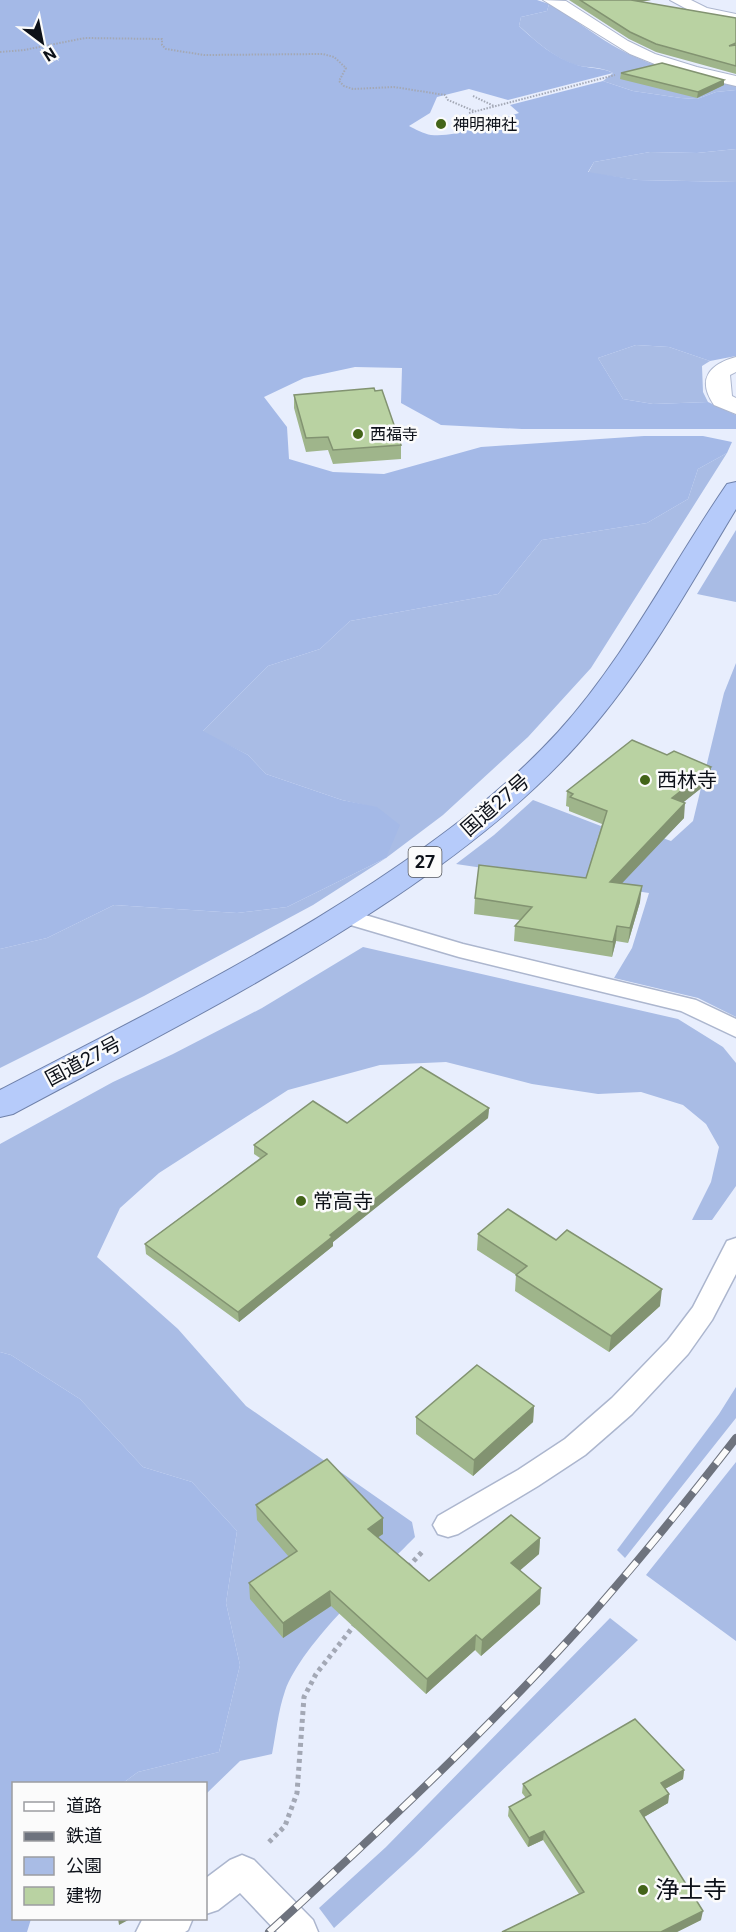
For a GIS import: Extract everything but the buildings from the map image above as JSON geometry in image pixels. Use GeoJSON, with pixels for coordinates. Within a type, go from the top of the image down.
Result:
{"type":"FeatureCollection","features":[{"type":"Feature","properties":{"kind":"highway","name":"国道27号"},"geometry":{"type":"LineString","coordinates":[[0,1105],[216,992],[345,916],[468,829],[539,767],[566,740],[621,673],[736,489]]}},
{"type":"Feature","properties":{"kind":"street"},"geometry":{"type":"LineString","coordinates":[[551,0],[566,6],[621,44],[662,63],[736,81]]}},
{"type":"Feature","properties":{"kind":"street"},"geometry":{"type":"LineString","coordinates":[[678,0],[702,11],[736,20]]}},
{"type":"Feature","properties":{"kind":"street"},"geometry":{"type":"LineString","coordinates":[[736,364],[719,372],[719,389],[722,400],[736,407]]}},
{"type":"Feature","properties":{"kind":"lane"},"geometry":{"type":"LineString","coordinates":[[345,916],[459,950],[688,1005],[736,1029]]}},
{"type":"Feature","properties":{"kind":"lane"},"geometry":{"type":"LineString","coordinates":[[448,1525],[528,1478],[575,1447],[622,1406],[678,1347],[703,1313],[736,1248]]}},
{"type":"Feature","properties":{"kind":"lane"},"geometry":{"type":"LineString","coordinates":[[207,1897],[242,1871],[302,1932]]}},
{"type":"Feature","properties":{"kind":"lane"},"geometry":{"type":"LineString","coordinates":[[153,1932],[173,1920]]}},
{"type":"Feature","properties":{"kind":"path"},"geometry":{"type":"LineString","coordinates":[[0,52],[102,37],[162,39],[162,45],[166,49],[204,55],[324,54],[334,57],[346,68],[339,81],[344,86],[353,89],[394,87],[425,91],[445,95],[448,100],[474,111]]}},
{"type":"Feature","properties":{"kind":"path"},"geometry":{"type":"LineString","coordinates":[[469,113],[662,63]]}},
{"type":"Feature","properties":{"kind":"path"},"geometry":{"type":"LineString","coordinates":[[473,96],[495,106]]}},
{"type":"Feature","properties":{"kind":"path"},"geometry":{"type":"LineString","coordinates":[[400,1576],[448,1525]]}},
{"type":"Feature","properties":{"kind":"path"},"geometry":{"type":"LineString","coordinates":[[242,1871],[285,1826],[297,1793],[304,1697],[315,1674],[361,1617]]}},
{"type":"Feature","properties":{"kind":"green space"},"geometry":{"type":"Polygon","coordinates":[[[549,4],[604,40],[641,60],[672,71],[736,86],[736,90],[716,92],[697,99],[681,98],[633,91],[603,81],[613,73],[563,60],[547,50],[519,26],[521,17],[547,11],[549,4]]]}},
{"type":"Feature","properties":{"kind":"green space"},"geometry":{"type":"Polygon","coordinates":[[[736,149],[736,182],[638,180],[588,173],[594,162],[650,152],[697,153],[736,149]]]}},
{"type":"Feature","properties":{"kind":"green space"},"geometry":{"type":"Polygon","coordinates":[[[636,345],[669,347],[710,361],[702,366],[703,392],[708,402],[653,404],[623,399],[598,358],[636,345]]]}},
{"type":"Feature","properties":{"kind":"green space"},"geometry":{"type":"Polygon","coordinates":[[[727,453],[591,668],[528,737],[443,815],[386,858],[377,808],[342,800],[266,774],[248,755],[202,732],[268,666],[320,649],[350,621],[498,594],[542,540],[647,523],[688,499],[698,469],[727,453]]]}},
{"type":"Feature","properties":{"kind":"green space"},"geometry":{"type":"Polygon","coordinates":[[[736,530],[736,602],[697,594],[736,530]]]}},
{"type":"Feature","properties":{"kind":"green space"},"geometry":{"type":"Polygon","coordinates":[[[736,663],[736,1017],[698,998],[614,978],[632,948],[649,893],[456,864],[494,835],[533,800],[614,831],[632,827],[671,841],[693,821],[724,693],[736,663]]]}},
{"type":"Feature","properties":{"kind":"green space"},"geometry":{"type":"Polygon","coordinates":[[[386,858],[313,905],[144,996],[0,1068],[0,949],[47,938],[114,905],[237,913],[287,907],[386,858]]]}},
{"type":"Feature","properties":{"kind":"green space"},"geometry":{"type":"Polygon","coordinates":[[[363,947],[678,1019],[723,1047],[736,1063],[736,1186],[712,1220],[692,1220],[711,1182],[719,1147],[706,1124],[683,1105],[641,1092],[598,1094],[532,1084],[446,1062],[380,1065],[288,1090],[159,1173],[120,1208],[97,1257],[178,1329],[246,1406],[412,1522],[415,1537],[342,1610],[294,1672],[285,1691],[272,1754],[240,1761],[207,1793],[207,1782],[124,1782],[138,1772],[219,1752],[240,1665],[226,1603],[237,1531],[192,1482],[143,1467],[80,1399],[11,1355],[0,1352],[0,1144],[113,1082],[262,1008],[363,947]]]}},
{"type":"Feature","properties":{"kind":"green space"},"geometry":{"type":"Polygon","coordinates":[[[736,1387],[736,1418],[625,1558],[617,1550],[719,1414],[736,1387]]]}},
{"type":"Feature","properties":{"kind":"green space"},"geometry":{"type":"Polygon","coordinates":[[[736,1462],[736,1641],[646,1575],[736,1462]]]}},
{"type":"Feature","properties":{"kind":"green space"},"geometry":{"type":"Polygon","coordinates":[[[610,1618],[638,1640],[414,1855],[334,1928],[319,1908],[386,1847],[610,1618]]]}},
{"type":"Feature","properties":{"kind":"shaded area"},"geometry":{"type":"Polygon","coordinates":[[[0,0],[537,0],[549,4],[547,11],[521,17],[519,26],[539,44],[561,58],[577,65],[613,73],[508,100],[469,89],[437,97],[430,113],[409,126],[431,135],[452,134],[475,128],[519,113],[510,105],[603,81],[633,91],[681,98],[697,99],[716,92],[736,90],[736,149],[697,153],[650,152],[594,162],[588,172],[638,180],[736,182],[736,356],[710,361],[669,347],[636,345],[598,358],[623,399],[653,404],[708,402],[736,415],[736,429],[522,429],[441,425],[401,403],[402,368],[355,367],[304,378],[264,397],[287,427],[289,459],[333,472],[384,474],[481,447],[644,436],[703,436],[732,442],[727,453],[698,469],[688,499],[647,523],[542,540],[498,594],[350,621],[320,649],[268,666],[203,731],[248,755],[266,774],[342,800],[377,807],[400,825],[386,858],[287,907],[237,913],[114,905],[47,938],[0,949],[0,0]]]}},
{"type":"Feature","properties":{"kind":"shaded area"},"geometry":{"type":"Polygon","coordinates":[[[0,1352],[11,1355],[80,1399],[143,1467],[192,1482],[237,1531],[226,1603],[240,1665],[219,1752],[138,1772],[124,1782],[12,1782],[12,1920],[31,1920],[27,1932],[0,1932],[0,1352]]]}},
{"type":"Feature","properties":{"kind":"railway"},"geometry":{"type":"LineString","coordinates":[[269,1932],[425,1786],[538,1673],[637,1562],[736,1438]]}},
{"type":"Feature","properties":{"kind":"place","name":"神明神社"},"geometry":{"type":"Point","coordinates":[441,124]}},
{"type":"Feature","properties":{"kind":"place","name":"西福寺"},"geometry":{"type":"Point","coordinates":[358,434]}},
{"type":"Feature","properties":{"kind":"place","name":"西林寺"},"geometry":{"type":"Point","coordinates":[645,780]}},
{"type":"Feature","properties":{"kind":"place","name":"常高寺"},"geometry":{"type":"Point","coordinates":[301,1201]}},
{"type":"Feature","properties":{"kind":"place","name":"浄土寺"},"geometry":{"type":"Point","coordinates":[643,1890]}}]}
